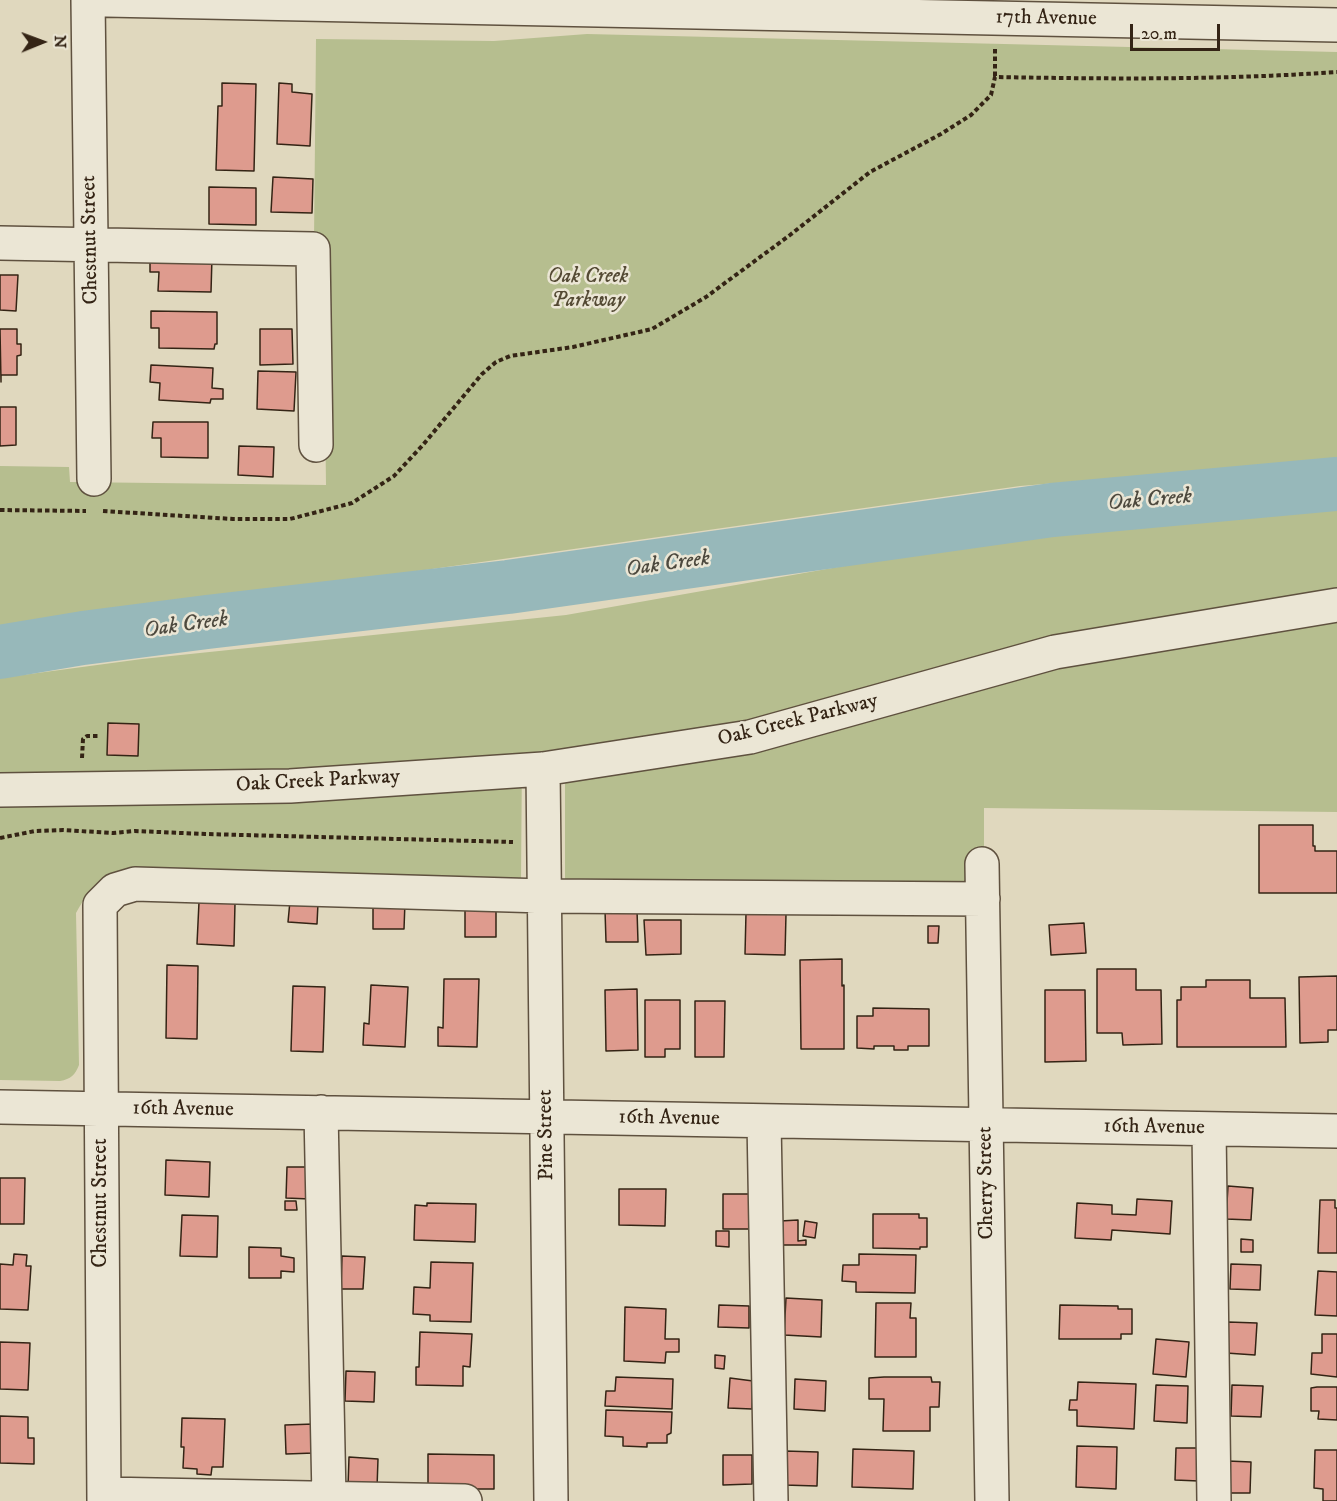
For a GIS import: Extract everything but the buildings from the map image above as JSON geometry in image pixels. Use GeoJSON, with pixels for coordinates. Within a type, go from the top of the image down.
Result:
{"type":"FeatureCollection","features":[{"type":"Feature","properties":{"kind":"street","name":"Chestnut Street"},"geometry":{"type":"LineString","coordinates":[[88,0],[94,479]]}},
{"type":"Feature","properties":{"kind":"street","name":"17th Avenue"},"geometry":{"type":"LineString","coordinates":[[106,0],[973,9],[1337,25]]}},
{"type":"Feature","properties":{"kind":"street"},"geometry":{"type":"LineString","coordinates":[[0,243],[314,249],[316,445]]}},
{"type":"Feature","properties":{"kind":"street","name":"Oak Creek Parkway"},"geometry":{"type":"LineString","coordinates":[[0,790],[290,786],[543,769],[750,737],[1055,652],[1337,605]]}},
{"type":"Feature","properties":{"kind":"street","name":"Pine Street"},"geometry":{"type":"LineString","coordinates":[[543,769],[550,1501]]}},
{"type":"Feature","properties":{"kind":"street","name":"Cherry Street"},"geometry":{"type":"LineString","coordinates":[[982,864],[992,1501]]}},
{"type":"Feature","properties":{"kind":"street","name":"Chestnut Street"},"geometry":{"type":"LineString","coordinates":[[104,1498],[100,905],[115,890],[135,884],[544,896]]}},
{"type":"Feature","properties":{"kind":"street"},"geometry":{"type":"LineString","coordinates":[[544,896],[983,899]]}},
{"type":"Feature","properties":{"kind":"street","name":"16th Avenue"},"geometry":{"type":"LineString","coordinates":[[0,1107],[1337,1131]]}},
{"type":"Feature","properties":{"kind":"street"},"geometry":{"type":"LineString","coordinates":[[321,1113],[329,1498]]}},
{"type":"Feature","properties":{"kind":"street"},"geometry":{"type":"LineString","coordinates":[[764,1121],[771,1501]]}},
{"type":"Feature","properties":{"kind":"street"},"geometry":{"type":"LineString","coordinates":[[1209,1129],[1214,1501]]}},
{"type":"Feature","properties":{"kind":"street"},"geometry":{"type":"LineString","coordinates":[[104,1498],[329,1498],[465,1501]]}},
{"type":"Feature","properties":{"kind":"path"},"geometry":{"type":"LineString","coordinates":[[0,510],[132,512],[233,519],[290,519],[352,503],[394,476],[482,374],[496,362],[510,356],[573,347],[652,329],[706,297],[870,172],[941,134],[971,115],[992,95],[995,77],[1140,80],[1173,77],[1261,77],[1337,72]]}},
{"type":"Feature","properties":{"kind":"path"},"geometry":{"type":"LineString","coordinates":[[0,838],[35,831],[63,830],[544,842]]}},
{"type":"Feature","properties":{"kind":"green space","name":"Oak Creek Parkway"},"geometry":{"type":"Polygon","coordinates":[[[587,34],[1337,52],[1337,460],[1020,486],[0,630],[0,466],[69,467],[70,482],[326,485],[323,241],[314,240],[316,39],[494,41],[587,34]]]}},
{"type":"Feature","properties":{"kind":"green space"},"geometry":{"type":"Polygon","coordinates":[[[1337,509],[1337,812],[984,808],[984,860],[968,885],[565,884],[565,748],[522,754],[521,881],[116,877],[96,886],[76,913],[79,1065],[70,1078],[60,1081],[0,1080],[0,678],[142,659],[566,615],[1025,534],[1337,509]]]}},
{"type":"Feature","properties":{"kind":"waterway","name":"Oak Creek"},"geometry":{"type":"LineString","coordinates":[[0,652],[83,638],[207,622],[508,587],[1052,510],[1337,484]]}}]}
